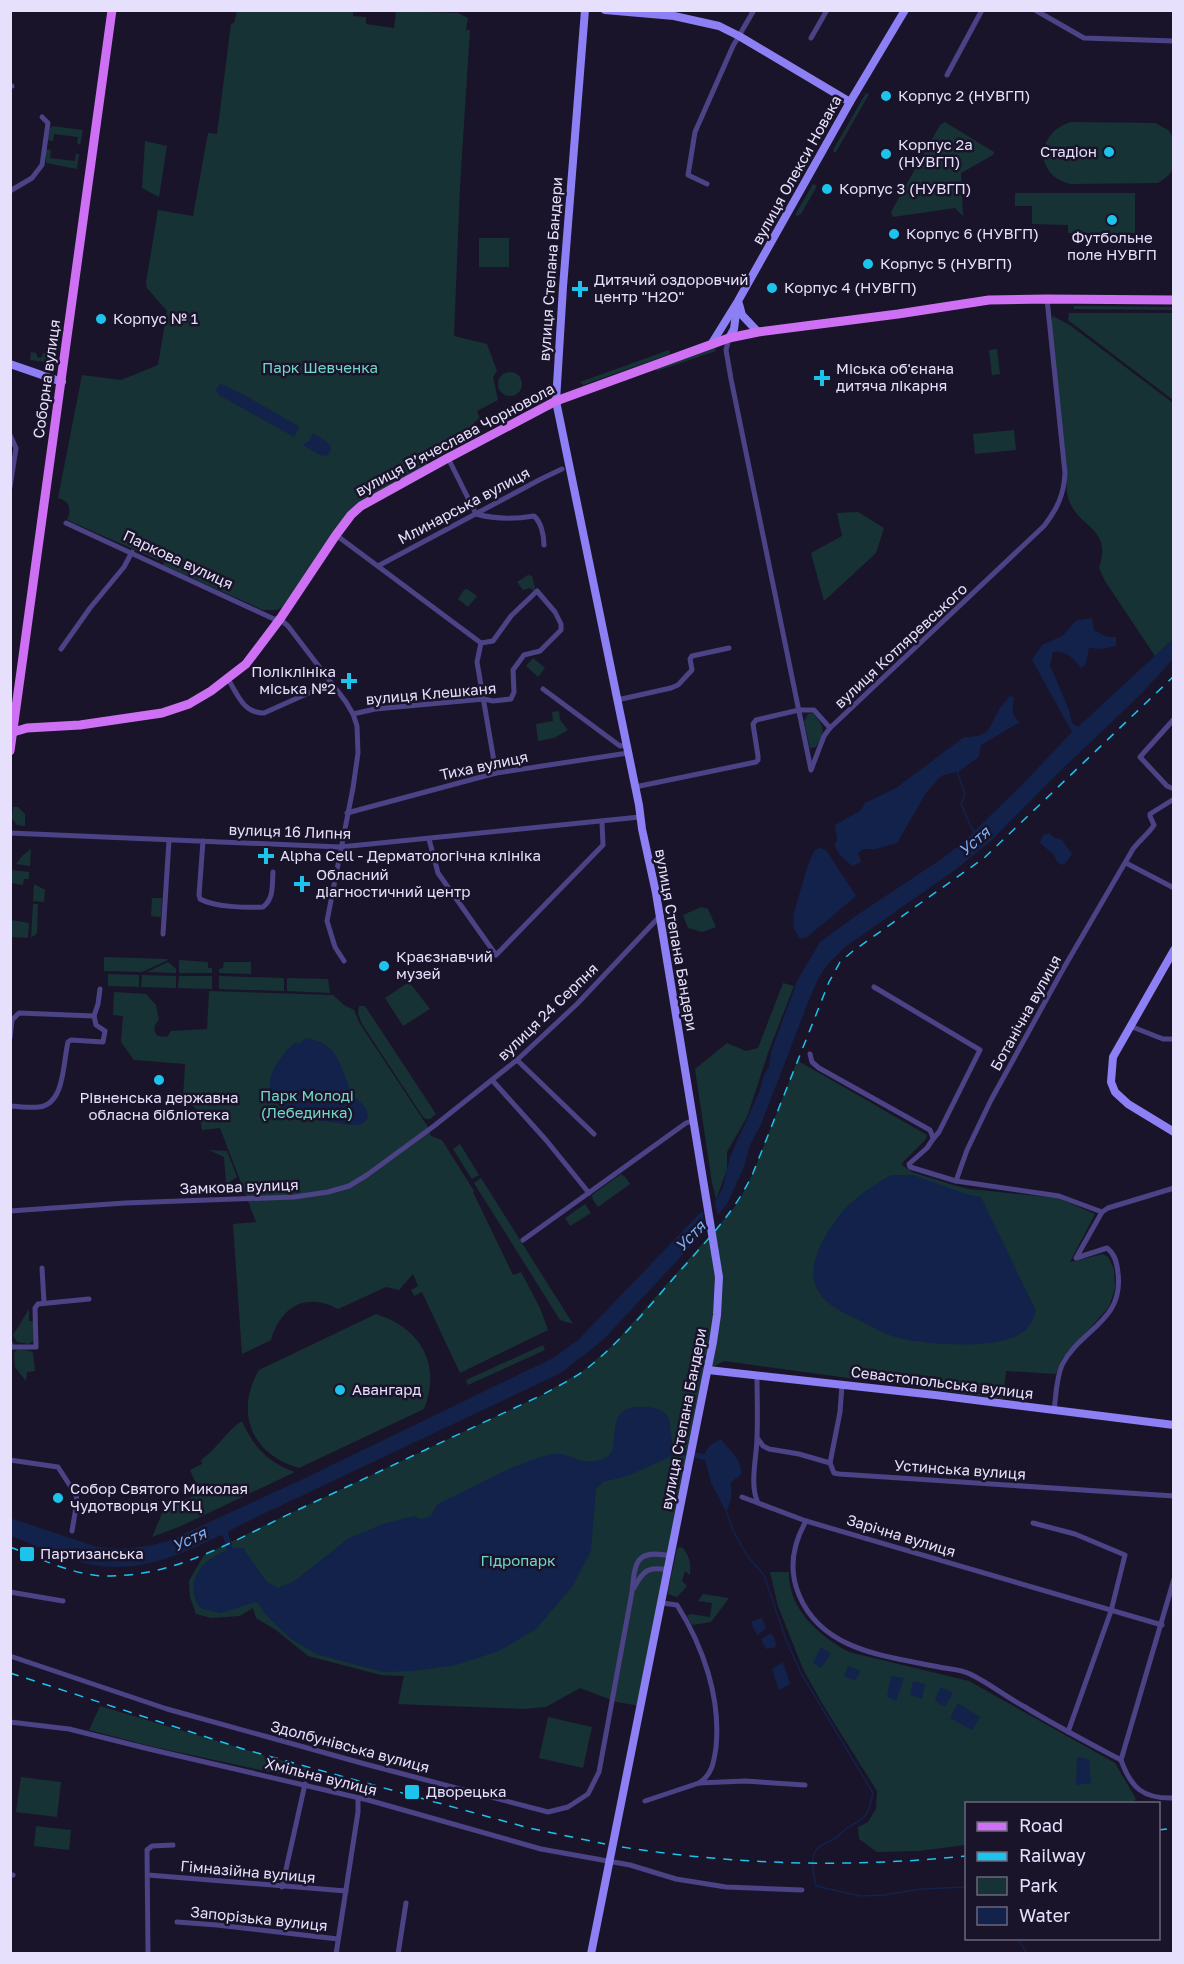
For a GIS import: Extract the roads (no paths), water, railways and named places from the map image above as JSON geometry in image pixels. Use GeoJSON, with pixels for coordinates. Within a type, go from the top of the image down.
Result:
{"type":"FeatureCollection","features":[{"type":"Feature","properties":{"kind":"main road","name":"Соборна вулиця"},"geometry":{"type":"LineString","coordinates":[[10,751],[112,10]]}},
{"type":"Feature","properties":{"kind":"main road","name":"вулиця Степана Бандери"},"geometry":{"type":"LineString","coordinates":[[585,10],[562,287],[556,401],[660,916],[719,1277],[717,1316],[708,1370],[591,1953]]}},
{"type":"Feature","properties":{"kind":"main road"},"geometry":{"type":"LineString","coordinates":[[605,10],[674,16],[719,26],[850,102]]}},
{"type":"Feature","properties":{"kind":"main road","name":"вулиця Олекси Новака"},"geometry":{"type":"LineString","coordinates":[[712,343],[738,302],[850,102],[905,10]]}},
{"type":"Feature","properties":{"kind":"main road","name":"вулиця Вʼячеслава Чорновола"},"geometry":{"type":"LineString","coordinates":[[12,732],[27,728],[80,725],[168,711],[189,704],[228,679],[246,663],[280,619],[336,535],[361,506],[556,401],[712,343],[758,332],[989,300],[1047,298],[1173,300]]}},
{"type":"Feature","properties":{"kind":"main road"},"geometry":{"type":"LineString","coordinates":[[738,302],[742,315],[758,332]]}},
{"type":"Feature","properties":{"kind":"main road"},"geometry":{"type":"LineString","coordinates":[[724,323],[729,338],[734,329],[738,302]]}},
{"type":"Feature","properties":{"kind":"main road"},"geometry":{"type":"LineString","coordinates":[[10,364],[62,382]]}},
{"type":"Feature","properties":{"kind":"main road"},"geometry":{"type":"LineString","coordinates":[[1173,950],[1113,1057],[1111,1082],[1115,1092],[1128,1104],[1173,1132]]}},
{"type":"Feature","properties":{"kind":"main road","name":"Севастопольська вулиця"},"geometry":{"type":"LineString","coordinates":[[708,1370],[1173,1425]]}},
{"type":"Feature","properties":{"kind":"street"},"geometry":{"type":"LineString","coordinates":[[707,184],[688,175],[695,132],[739,36],[754,10]]}},
{"type":"Feature","properties":{"kind":"street"},"geometry":{"type":"LineString","coordinates":[[811,38],[827,10]]}},
{"type":"Feature","properties":{"kind":"street"},"geometry":{"type":"LineString","coordinates":[[947,75],[982,10]]}},
{"type":"Feature","properties":{"kind":"street"},"geometry":{"type":"LineString","coordinates":[[1035,10],[1084,38],[1173,41]]}},
{"type":"Feature","properties":{"kind":"street"},"geometry":{"type":"LineString","coordinates":[[10,190],[33,178],[42,165],[48,123],[42,117]]}},
{"type":"Feature","properties":{"kind":"street","name":"вулиця Котляревського"},"geometry":{"type":"LineString","coordinates":[[799,710],[814,710],[830,728],[1030,541],[1054,513],[1065,489],[1065,474],[1047,298]]}},
{"type":"Feature","properties":{"kind":"street"},"geometry":{"type":"LineString","coordinates":[[729,338],[726,350],[811,770],[824,736],[830,728]]}},
{"type":"Feature","properties":{"kind":"street"},"geometry":{"type":"LineString","coordinates":[[10,435],[16,448],[10,487]]}},
{"type":"Feature","properties":{"kind":"street"},"geometry":{"type":"LineString","coordinates":[[448,458],[476,514],[520,518],[534,516],[538,519],[544,545]]}},
{"type":"Feature","properties":{"kind":"street","name":"Млинарська вулиця"},"geometry":{"type":"LineString","coordinates":[[378,566],[562,469]]}},
{"type":"Feature","properties":{"kind":"street","name":"Паркова вулиця"},"geometry":{"type":"LineString","coordinates":[[66,523],[274,619],[280,619]]}},
{"type":"Feature","properties":{"kind":"street"},"geometry":{"type":"LineString","coordinates":[[336,535],[481,643],[477,662],[496,773]]}},
{"type":"Feature","properties":{"kind":"street"},"geometry":{"type":"LineString","coordinates":[[61,649],[90,608],[124,567],[132,552]]}},
{"type":"Feature","properties":{"kind":"street","name":"вулиця Клешканя"},"geometry":{"type":"LineString","coordinates":[[353,714],[375,709],[484,699],[493,701],[511,699],[514,692],[513,670],[524,655],[540,651],[561,630],[561,624],[555,612],[537,591],[511,616],[493,641],[481,643]]}},
{"type":"Feature","properties":{"kind":"street"},"geometry":{"type":"LineString","coordinates":[[280,619],[288,626],[331,683],[353,714],[357,726],[358,753],[327,921],[335,947],[344,962]]}},
{"type":"Feature","properties":{"kind":"street"},"geometry":{"type":"LineString","coordinates":[[617,700],[678,685],[692,670],[690,658],[692,656],[729,648]]}},
{"type":"Feature","properties":{"kind":"street"},"geometry":{"type":"LineString","coordinates":[[228,679],[246,707],[255,713],[264,713],[331,683]]}},
{"type":"Feature","properties":{"kind":"street"},"geometry":{"type":"LineString","coordinates":[[543,689],[627,749]]}},
{"type":"Feature","properties":{"kind":"street"},"geometry":{"type":"LineString","coordinates":[[635,787],[756,762],[758,756],[753,722],[799,710]]}},
{"type":"Feature","properties":{"kind":"street"},"geometry":{"type":"LineString","coordinates":[[1173,719],[1140,757],[1167,786],[1173,789]]}},
{"type":"Feature","properties":{"kind":"street","name":"Тиха вулиця"},"geometry":{"type":"LineString","coordinates":[[347,813],[496,773],[627,749]]}},
{"type":"Feature","properties":{"kind":"street","name":"Ботанічна вулиця"},"geometry":{"type":"LineString","coordinates":[[874,987],[980,1050],[939,1132],[927,1148],[909,1164],[910,1167],[956,1181],[967,1150],[992,1100],[1062,971],[1137,844],[1154,825],[1150,814],[1173,800]]}},
{"type":"Feature","properties":{"kind":"street","name":"вулиця 16 Липня"},"geometry":{"type":"LineString","coordinates":[[10,833],[340,848],[640,817]]}},
{"type":"Feature","properties":{"kind":"street"},"geometry":{"type":"LineString","coordinates":[[429,839],[438,873],[496,955],[603,845],[602,822]]}},
{"type":"Feature","properties":{"kind":"street"},"geometry":{"type":"LineString","coordinates":[[163,934],[169,840]]}},
{"type":"Feature","properties":{"kind":"street"},"geometry":{"type":"LineString","coordinates":[[202,842],[199,895],[204,902],[263,907],[271,897],[273,872]]}},
{"type":"Feature","properties":{"kind":"street"},"geometry":{"type":"LineString","coordinates":[[1126,863],[1173,888]]}},
{"type":"Feature","properties":{"kind":"street","name":"вулиця 24 Серпня"},"geometry":{"type":"LineString","coordinates":[[445,1117],[517,1060],[577,1004],[660,916]]}},
{"type":"Feature","properties":{"kind":"street"},"geometry":{"type":"LineString","coordinates":[[10,1106],[44,1106],[55,1098],[60,1087],[68,1042],[71,1040],[104,1042],[105,1031],[96,1025],[94,1016],[100,989]]}},
{"type":"Feature","properties":{"kind":"street"},"geometry":{"type":"LineString","coordinates":[[10,1038],[12,1020],[19,1013],[94,1016]]}},
{"type":"Feature","properties":{"kind":"street"},"geometry":{"type":"LineString","coordinates":[[1130,1026],[1163,1039],[1173,1039]]}},
{"type":"Feature","properties":{"kind":"street"},"geometry":{"type":"LineString","coordinates":[[810,1054],[812,1062],[819,1068],[930,1130],[933,1139]]}},
{"type":"Feature","properties":{"kind":"street"},"geometry":{"type":"LineString","coordinates":[[517,1060],[594,1134]]}},
{"type":"Feature","properties":{"kind":"street"},"geometry":{"type":"LineString","coordinates":[[492,1080],[546,1140],[589,1193]]}},
{"type":"Feature","properties":{"kind":"street","name":"Замкова вулиця"},"geometry":{"type":"LineString","coordinates":[[10,1210],[294,1197],[328,1192],[349,1186],[367,1175],[445,1117]]}},
{"type":"Feature","properties":{"kind":"street"},"geometry":{"type":"LineString","coordinates":[[523,1240],[686,1123],[694,1120]]}},
{"type":"Feature","properties":{"kind":"street"},"geometry":{"type":"LineString","coordinates":[[956,1181],[1059,1196],[1102,1212]]}},
{"type":"Feature","properties":{"kind":"street"},"geometry":{"type":"LineString","coordinates":[[1054,1411],[1058,1377],[1064,1362],[1109,1313],[1116,1300],[1119,1286],[1116,1260],[1107,1248],[1076,1258],[1102,1212],[1108,1208],[1173,1188]]}},
{"type":"Feature","properties":{"kind":"street"},"geometry":{"type":"LineString","coordinates":[[42,1268],[44,1302]]}},
{"type":"Feature","properties":{"kind":"street"},"geometry":{"type":"LineString","coordinates":[[10,1343],[11,1347],[36,1347],[35,1308],[38,1304],[89,1299]]}},
{"type":"Feature","properties":{"kind":"street"},"geometry":{"type":"LineString","coordinates":[[756,1375],[757,1438],[754,1485],[758,1503]]}},
{"type":"Feature","properties":{"kind":"street"},"geometry":{"type":"LineString","coordinates":[[830,1463],[840,1412],[842,1385]]}},
{"type":"Feature","properties":{"kind":"street","name":"Устинська вулиця"},"geometry":{"type":"LineString","coordinates":[[757,1438],[763,1446],[769,1449],[799,1454],[830,1463],[834,1473],[839,1474],[1173,1496]]}},
{"type":"Feature","properties":{"kind":"street"},"geometry":{"type":"LineString","coordinates":[[10,1460],[58,1467],[76,1495],[72,1531]]}},
{"type":"Feature","properties":{"kind":"street","name":"Зарічна вулиця"},"geometry":{"type":"LineString","coordinates":[[742,1497],[806,1521],[1162,1625]]}},
{"type":"Feature","properties":{"kind":"street"},"geometry":{"type":"LineString","coordinates":[[806,1521],[796,1545],[792,1567],[794,1580],[805,1607],[817,1623],[832,1636],[855,1648],[969,1673],[1068,1732],[1121,1760]]}},
{"type":"Feature","properties":{"kind":"street"},"geometry":{"type":"LineString","coordinates":[[1033,1523],[1075,1534],[1125,1555],[1111,1611],[1068,1732]]}},
{"type":"Feature","properties":{"kind":"street","name":"Здолбунівська вулиця"},"geometry":{"type":"LineString","coordinates":[[10,1656],[167,1709],[549,1812],[568,1807],[588,1794],[599,1772],[635,1567],[641,1557],[658,1553],[671,1556]]}},
{"type":"Feature","properties":{"kind":"street","name":"Здолбунівська вулиця"},"geometry":{"type":"LineString","coordinates":[[632,1592],[645,1571],[652,1568],[668,1570]]}},
{"type":"Feature","properties":{"kind":"street"},"geometry":{"type":"LineString","coordinates":[[1173,1579],[1162,1625],[1121,1760],[1126,1774],[1138,1789],[1155,1797],[1173,1798]]}},
{"type":"Feature","properties":{"kind":"street"},"geometry":{"type":"LineString","coordinates":[[10,1592],[63,1601]]}},
{"type":"Feature","properties":{"kind":"street"},"geometry":{"type":"LineString","coordinates":[[645,1801],[699,1783],[708,1777],[713,1765],[717,1731],[717,1714],[710,1680],[697,1643],[676,1605],[662,1603]]}},
{"type":"Feature","properties":{"kind":"street","name":"Хмільна вулиця"},"geometry":{"type":"LineString","coordinates":[[10,1722],[69,1729],[358,1798],[541,1849],[630,1865],[676,1879],[726,1887],[802,1890]]}},
{"type":"Feature","properties":{"kind":"street"},"geometry":{"type":"LineString","coordinates":[[699,1783],[744,1781],[805,1785]]}},
{"type":"Feature","properties":{"kind":"street"},"geometry":{"type":"LineString","coordinates":[[282,1887],[305,1785]]}},
{"type":"Feature","properties":{"kind":"street"},"geometry":{"type":"LineString","coordinates":[[336,1953],[358,1812],[358,1798]]}},
{"type":"Feature","properties":{"kind":"street"},"geometry":{"type":"LineString","coordinates":[[148,1953],[147,1850],[152,1846],[173,1845]]}},
{"type":"Feature","properties":{"kind":"street","name":"Гімназійна вулиця"},"geometry":{"type":"LineString","coordinates":[[148,1875],[346,1891]]}},
{"type":"Feature","properties":{"kind":"street"},"geometry":{"type":"LineString","coordinates":[[398,1953],[406,1903]]}},
{"type":"Feature","properties":{"kind":"street","name":"Запорізька вулиця"},"geometry":{"type":"LineString","coordinates":[[177,1922],[217,1924],[338,1939]]}},
{"type":"Feature","properties":{"kind":"water"},"geometry":{"type":"Polygon","coordinates":[[[220,384],[239,392],[300,427],[294,437],[219,395],[216,390],[220,384]]]}},
{"type":"Feature","properties":{"kind":"water"},"geometry":{"type":"Polygon","coordinates":[[[313,433],[330,445],[331,450],[328,455],[322,456],[303,445],[309,441],[313,433]]]}},
{"type":"Feature","properties":{"kind":"water","name":"Устя"},"geometry":{"type":"Polygon","coordinates":[[[1092,618],[1094,630],[1107,637],[1116,637],[1116,646],[1102,649],[1089,648],[1086,664],[1081,668],[1065,654],[1053,652],[1050,665],[1069,710],[1072,723],[1078,727],[1173,639],[1173,659],[1142,693],[992,840],[955,870],[845,947],[829,963],[819,977],[809,1000],[762,1122],[750,1145],[744,1167],[727,1204],[703,1233],[603,1340],[561,1373],[263,1514],[229,1531],[228,1534],[233,1548],[243,1548],[267,1582],[278,1588],[293,1582],[349,1538],[383,1524],[414,1516],[421,1519],[431,1516],[438,1504],[517,1465],[552,1454],[566,1455],[588,1462],[605,1458],[611,1453],[617,1419],[622,1412],[632,1408],[647,1407],[656,1408],[666,1414],[669,1419],[673,1446],[677,1449],[704,1454],[710,1445],[721,1439],[735,1456],[740,1464],[741,1475],[731,1483],[731,1498],[727,1514],[711,1482],[705,1460],[677,1454],[627,1476],[603,1482],[596,1489],[591,1551],[572,1587],[536,1629],[499,1651],[456,1665],[413,1671],[383,1672],[316,1654],[291,1639],[256,1602],[220,1613],[203,1609],[194,1596],[195,1577],[207,1561],[227,1550],[221,1535],[159,1560],[110,1567],[72,1560],[11,1536],[10,1518],[97,1547],[133,1548],[168,1541],[301,1480],[553,1358],[578,1340],[699,1214],[716,1200],[723,1187],[730,1157],[769,1067],[771,1052],[798,979],[820,942],[962,843],[1072,732],[1032,660],[1042,645],[1062,636],[1077,620],[1092,618]]]}},
{"type":"Feature","properties":{"kind":"water"},"geometry":{"type":"Polygon","coordinates":[[[1010,696],[1014,698],[1014,714],[1020,722],[981,745],[979,757],[959,771],[941,776],[926,793],[897,843],[876,849],[864,849],[858,853],[861,862],[852,866],[839,854],[834,845],[837,840],[835,825],[860,811],[865,803],[896,788],[964,737],[985,733],[1010,696]]]}},
{"type":"Feature","properties":{"kind":"water"},"geometry":{"type":"Polygon","coordinates":[[[1050,833],[1053,837],[1062,840],[1072,854],[1064,865],[1058,863],[1054,855],[1040,843],[1043,835],[1050,833]]]}},
{"type":"Feature","properties":{"kind":"water"},"geometry":{"type":"Polygon","coordinates":[[[820,848],[826,850],[856,896],[806,938],[799,938],[794,929],[793,916],[807,868],[814,851],[820,848]]]}},
{"type":"Feature","properties":{"kind":"water"},"geometry":{"type":"Polygon","coordinates":[[[306,1038],[323,1043],[333,1052],[344,1072],[351,1093],[366,1109],[368,1117],[366,1121],[352,1125],[311,1118],[294,1113],[273,1097],[270,1087],[272,1074],[294,1043],[300,1043],[306,1038]]]}},
{"type":"Feature","properties":{"kind":"water"},"geometry":{"type":"Polygon","coordinates":[[[891,1175],[913,1175],[981,1197],[1036,1311],[1026,1330],[1002,1341],[987,1343],[919,1342],[892,1336],[837,1309],[826,1301],[818,1291],[813,1275],[817,1255],[826,1235],[849,1205],[891,1175]]]}},
{"type":"Feature","properties":{"kind":"water"},"geometry":{"type":"Polygon","coordinates":[[[762,1618],[766,1628],[758,1635],[751,1622],[762,1618]]]}},
{"type":"Feature","properties":{"kind":"water"},"geometry":{"type":"Polygon","coordinates":[[[771,1633],[776,1647],[766,1649],[761,1639],[771,1633]]]}},
{"type":"Feature","properties":{"kind":"water"},"geometry":{"type":"Polygon","coordinates":[[[821,1647],[831,1654],[821,1668],[813,1663],[821,1647]]]}},
{"type":"Feature","properties":{"kind":"water"},"geometry":{"type":"Polygon","coordinates":[[[783,1662],[790,1684],[779,1690],[772,1669],[783,1662]]]}},
{"type":"Feature","properties":{"kind":"water"},"geometry":{"type":"Polygon","coordinates":[[[848,1666],[860,1671],[855,1681],[844,1676],[848,1666]]]}},
{"type":"Feature","properties":{"kind":"water"},"geometry":{"type":"Polygon","coordinates":[[[891,1676],[904,1678],[896,1701],[887,1697],[891,1676]]]}},
{"type":"Feature","properties":{"kind":"water"},"geometry":{"type":"Polygon","coordinates":[[[913,1681],[925,1684],[922,1699],[910,1695],[913,1681]]]}},
{"type":"Feature","properties":{"kind":"water"},"geometry":{"type":"Polygon","coordinates":[[[941,1687],[953,1693],[945,1707],[935,1699],[941,1687]]]}},
{"type":"Feature","properties":{"kind":"water"},"geometry":{"type":"Polygon","coordinates":[[[958,1703],[980,1717],[972,1730],[950,1718],[958,1703]]]}},
{"type":"Feature","properties":{"kind":"water"},"geometry":{"type":"Polygon","coordinates":[[[1077,1757],[1089,1759],[1091,1783],[1076,1785],[1077,1757]]]}},
{"type":"Feature","properties":{"kind":"waterway","name":"Устя"},"geometry":{"type":"LineString","coordinates":[[957,771],[965,794],[961,804],[975,833]]}},
{"type":"Feature","properties":{"kind":"waterway"},"geometry":{"type":"LineString","coordinates":[[727,1513],[733,1530],[748,1557],[764,1575],[786,1640],[801,1673],[873,1793],[868,1812],[836,1838],[815,1851],[813,1866],[816,1886],[860,1896],[965,1887]]}},
{"type":"Feature","properties":{"kind":"waterway"},"geometry":{"type":"LineString","coordinates":[[1019,1940],[1027,1954]]}},
{"type":"Feature","properties":{"kind":"railway"},"geometry":{"type":"LineString","coordinates":[[10,1547],[59,1566],[98,1576],[137,1574],[163,1569],[212,1552],[542,1395],[585,1370],[635,1323],[711,1236],[738,1200],[753,1173],[829,982],[840,962],[984,858],[1174,676]]}},
{"type":"Feature","properties":{"kind":"railway"},"geometry":{"type":"LineString","coordinates":[[10,1673],[243,1749],[529,1828],[605,1844]]}},
{"type":"Feature","properties":{"kind":"railway"},"geometry":{"type":"LineString","coordinates":[[1160,1830],[1174,1828]]}},
{"type":"Feature","properties":{"kind":"railway"},"geometry":{"type":"LineString","coordinates":[[622,1847],[708,1858],[794,1863],[880,1862],[965,1856]]}},
{"type":"Feature","properties":{"kind":"place","name":"Корпус 2 (НУВГП)"},"geometry":{"type":"Point","coordinates":[886,96]}},
{"type":"Feature","properties":{"kind":"place","name":"Стадіон"},"geometry":{"type":"Point","coordinates":[1109,152]}},
{"type":"Feature","properties":{"kind":"place","name":"Корпус 2а (НУВГП)"},"geometry":{"type":"Point","coordinates":[886,154]}},
{"type":"Feature","properties":{"kind":"place","name":"Корпус 3 (НУВГП)"},"geometry":{"type":"Point","coordinates":[827,189]}},
{"type":"Feature","properties":{"kind":"place","name":"Футбольне поле НУВГП"},"geometry":{"type":"Point","coordinates":[1112,220]}},
{"type":"Feature","properties":{"kind":"place","name":"Корпус 6 (НУВГП)"},"geometry":{"type":"Point","coordinates":[894,234]}},
{"type":"Feature","properties":{"kind":"place","name":"Корпус 5 (НУВГП)"},"geometry":{"type":"Point","coordinates":[868,264]}},
{"type":"Feature","properties":{"kind":"place","name":"Корпус 4 (НУВГП)"},"geometry":{"type":"Point","coordinates":[772,288]}},
{"type":"Feature","properties":{"kind":"place","name":"Дитячий оздоровчий центр \"H2O\""},"geometry":{"type":"Point","coordinates":[580,289]}},
{"type":"Feature","properties":{"kind":"place","name":"Корпус № 1"},"geometry":{"type":"Point","coordinates":[101,319]}},
{"type":"Feature","properties":{"kind":"place","name":"Міська об'єнана дитяча лікарня"},"geometry":{"type":"Point","coordinates":[822,378]}},
{"type":"Feature","properties":{"kind":"place","name":"Поліклініка міська №2"},"geometry":{"type":"Point","coordinates":[349,681]}},
{"type":"Feature","properties":{"kind":"place","name":"Alpha Cell - Дерматологічна клініка"},"geometry":{"type":"Point","coordinates":[266,856]}},
{"type":"Feature","properties":{"kind":"place","name":"Обласний діагностичний центр"},"geometry":{"type":"Point","coordinates":[302,884]}},
{"type":"Feature","properties":{"kind":"place","name":"Краєзнавчий музей"},"geometry":{"type":"Point","coordinates":[384,966]}},
{"type":"Feature","properties":{"kind":"place","name":"Рівненська державна обласна бібліотека"},"geometry":{"type":"Point","coordinates":[159,1080]}},
{"type":"Feature","properties":{"kind":"place","name":"Авангард"},"geometry":{"type":"Point","coordinates":[340,1390]}},
{"type":"Feature","properties":{"kind":"place","name":"Собор Святого Миколая Чудотворця УГКЦ"},"geometry":{"type":"Point","coordinates":[58,1498]}},
{"type":"Feature","properties":{"kind":"place","name":"Партизанська"},"geometry":{"type":"Point","coordinates":[27,1554]}},
{"type":"Feature","properties":{"kind":"place","name":"Дворецька"},"geometry":{"type":"Point","coordinates":[412,1792]}},
{"type":"Feature","properties":{"kind":"park label","name":"Парк Шевченка"},"geometry":{"type":"Point","coordinates":[320,368]}},
{"type":"Feature","properties":{"kind":"park label","name":"Парк Молоді (Лебединка)"},"geometry":{"type":"Point","coordinates":[307,1104]}},
{"type":"Feature","properties":{"kind":"park label","name":"Гідропарк"},"geometry":{"type":"Point","coordinates":[518,1561]}}]}
